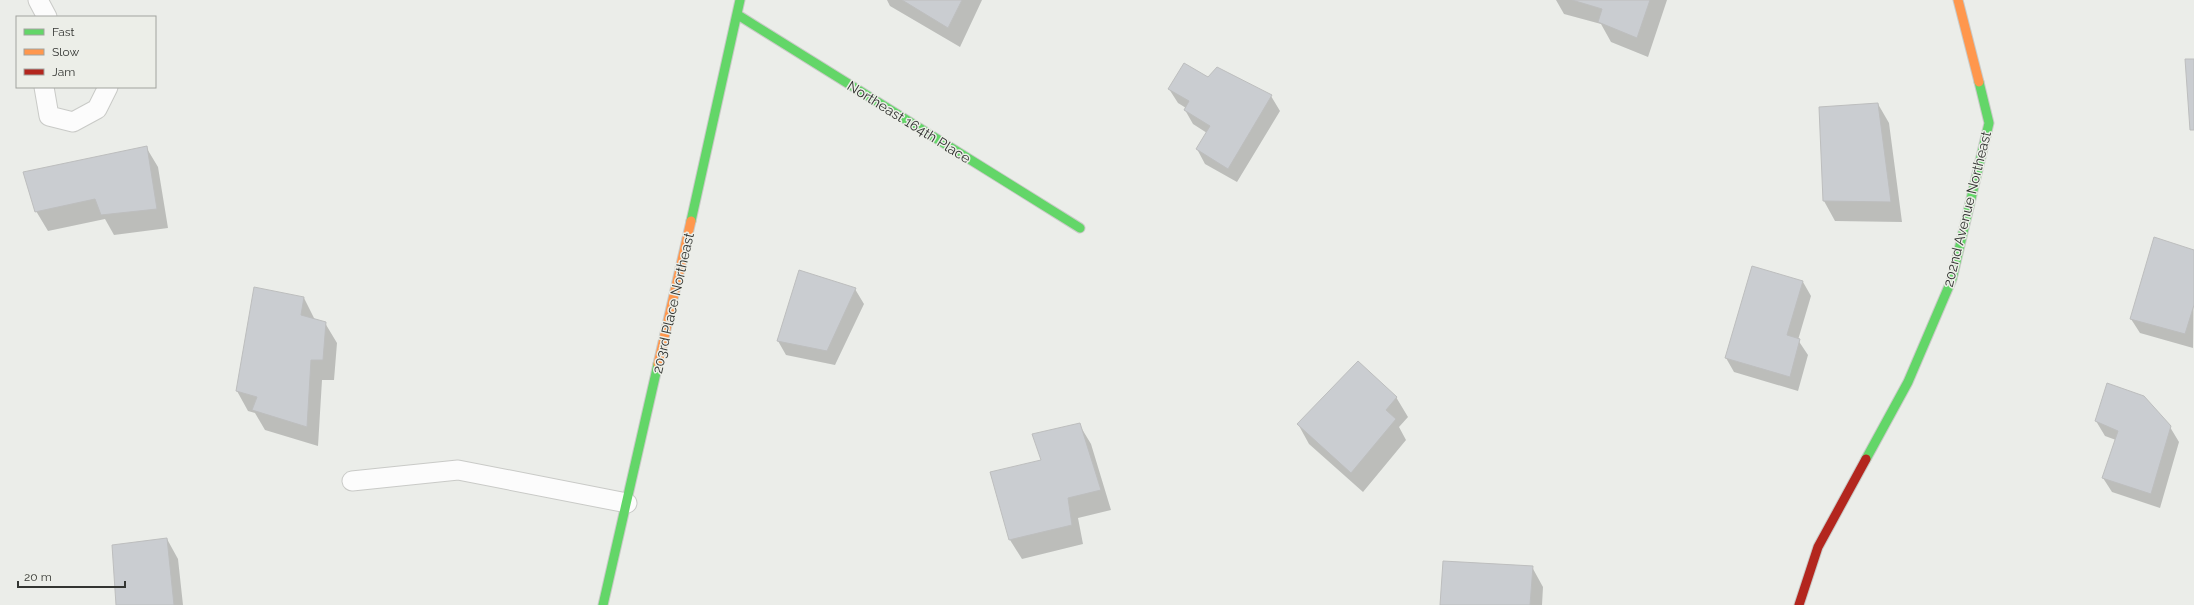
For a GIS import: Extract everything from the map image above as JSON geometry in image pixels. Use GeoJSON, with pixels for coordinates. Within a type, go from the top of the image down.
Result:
{"type":"FeatureCollection","features":[{"type":"Feature","properties":{"kind":"street","name":"203rd Place Northeast"},"geometry":{"type":"LineString","coordinates":[[603,605],[738,15],[740,0]]}},
{"type":"Feature","properties":{"kind":"street","name":"202nd Avenue Northeast"},"geometry":{"type":"LineString","coordinates":[[1799,605],[1818,547],[1908,382],[1952,279],[1989,123],[1958,0]]}},
{"type":"Feature","properties":{"kind":"street","name":"Northeast 164th Place"},"geometry":{"type":"LineString","coordinates":[[738,15],[1080,228]]}},
{"type":"Feature","properties":{"kind":"lane"},"geometry":{"type":"LineString","coordinates":[[38,0],[46,16]]}},
{"type":"Feature","properties":{"kind":"lane"},"geometry":{"type":"LineString","coordinates":[[44,88],[49,116],[73,122],[97,109],[108,88]]}},
{"type":"Feature","properties":{"kind":"lane"},"geometry":{"type":"LineString","coordinates":[[352,481],[458,470],[627,503]]}},
{"type":"Feature","properties":{"kind":"building"},"geometry":{"type":"Polygon","coordinates":[[[902,0],[962,0],[948,28],[902,0]]]}},
{"type":"Feature","properties":{"kind":"building"},"geometry":{"type":"Polygon","coordinates":[[[1572,0],[1650,0],[1637,38],[1598,22],[1602,9],[1572,0]]]}},
{"type":"Feature","properties":{"kind":"building"},"geometry":{"type":"Polygon","coordinates":[[[2185,59],[2194,59],[2194,130],[2190,130],[2185,59]]]}},
{"type":"Feature","properties":{"kind":"building"},"geometry":{"type":"Polygon","coordinates":[[[1184,63],[1208,77],[1217,67],[1272,95],[1228,169],[1196,149],[1210,126],[1184,110],[1189,101],[1168,89],[1184,63]]]}},
{"type":"Feature","properties":{"kind":"building"},"geometry":{"type":"Polygon","coordinates":[[[1878,103],[1891,202],[1823,201],[1819,107],[1878,103]]]}},
{"type":"Feature","properties":{"kind":"building"},"geometry":{"type":"Polygon","coordinates":[[[147,146],[157,209],[101,215],[95,199],[35,212],[23,172],[147,146]]]}},
{"type":"Feature","properties":{"kind":"building"},"geometry":{"type":"Polygon","coordinates":[[[2154,237],[2194,250],[2194,305],[2185,334],[2130,319],[2154,237]]]}},
{"type":"Feature","properties":{"kind":"building"},"geometry":{"type":"Polygon","coordinates":[[[1752,266],[1803,281],[1787,335],[1800,339],[1790,377],[1725,358],[1752,266]]]}},
{"type":"Feature","properties":{"kind":"building"},"geometry":{"type":"Polygon","coordinates":[[[799,270],[856,288],[827,351],[777,341],[799,270]]]}},
{"type":"Feature","properties":{"kind":"building"},"geometry":{"type":"Polygon","coordinates":[[[254,287],[304,297],[301,315],[326,322],[323,360],[311,360],[307,427],[252,410],[257,397],[236,391],[254,287]]]}},
{"type":"Feature","properties":{"kind":"building"},"geometry":{"type":"Polygon","coordinates":[[[1358,361],[1397,397],[1386,410],[1396,419],[1351,473],[1297,424],[1358,361]]]}},
{"type":"Feature","properties":{"kind":"building"},"geometry":{"type":"Polygon","coordinates":[[[2107,383],[2144,396],[2171,426],[2151,494],[2102,478],[2118,431],[2095,421],[2107,383]]]}},
{"type":"Feature","properties":{"kind":"building"},"geometry":{"type":"Polygon","coordinates":[[[1080,423],[1101,490],[1068,498],[1072,525],[1009,540],[990,472],[1041,460],[1032,434],[1080,423]]]}},
{"type":"Feature","properties":{"kind":"building"},"geometry":{"type":"Polygon","coordinates":[[[167,538],[174,605],[116,605],[112,545],[167,538]]]}},
{"type":"Feature","properties":{"kind":"building"},"geometry":{"type":"Polygon","coordinates":[[[1443,561],[1533,566],[1530,605],[1440,605],[1443,561]]]}},
{"type":"Feature","properties":{"kind":"traffic: fast"},"geometry":{"type":"LineString","coordinates":[[691,221],[740,0]]}},
{"type":"Feature","properties":{"kind":"traffic: fast"},"geometry":{"type":"LineString","coordinates":[[738,15],[1080,228]]}},
{"type":"Feature","properties":{"kind":"traffic: fast"},"geometry":{"type":"LineString","coordinates":[[1866,459],[1908,382],[1952,279],[1989,123],[1979,82]]}},
{"type":"Feature","properties":{"kind":"traffic: fast"},"geometry":{"type":"LineString","coordinates":[[603,605],[658,364]]}},
{"type":"Feature","properties":{"kind":"traffic: slow"},"geometry":{"type":"LineString","coordinates":[[1958,0],[1979,82]]}},
{"type":"Feature","properties":{"kind":"traffic: slow"},"geometry":{"type":"LineString","coordinates":[[658,364],[691,221]]}},
{"type":"Feature","properties":{"kind":"traffic: jam"},"geometry":{"type":"LineString","coordinates":[[1799,605],[1818,547],[1866,459]]}}]}
